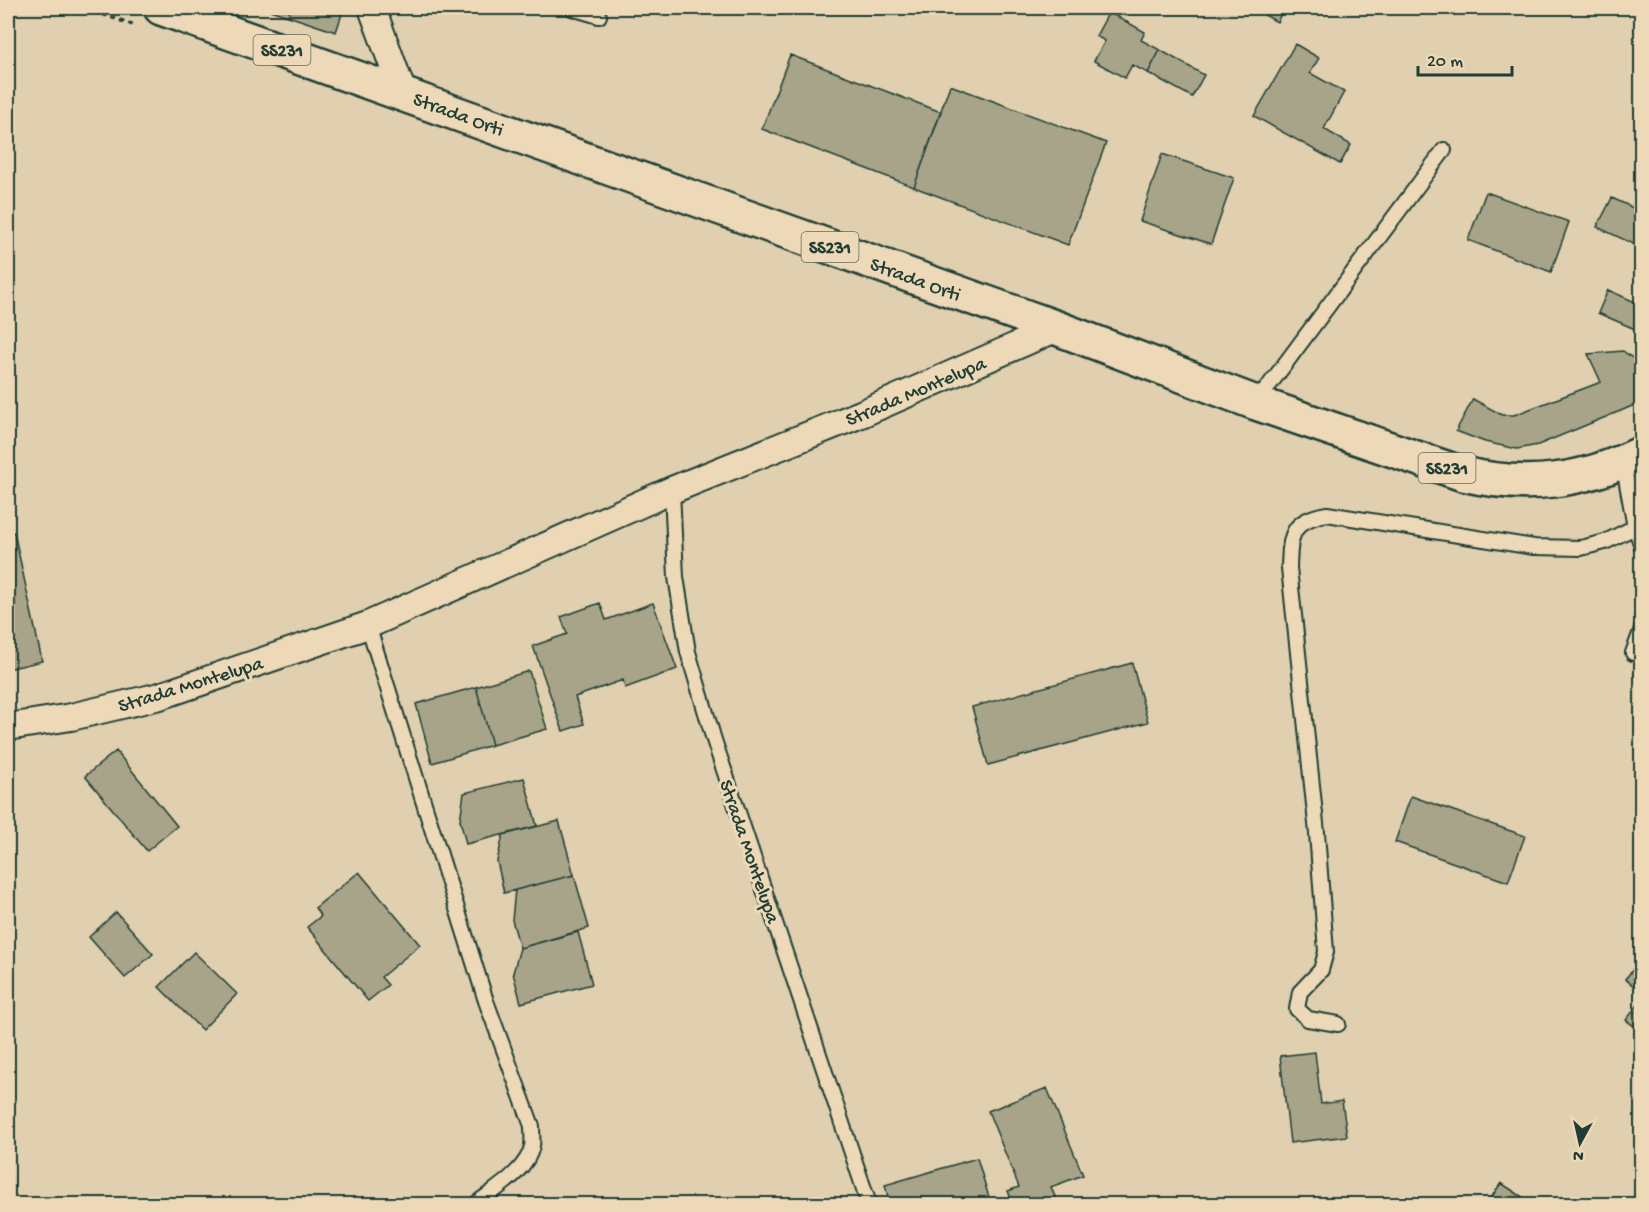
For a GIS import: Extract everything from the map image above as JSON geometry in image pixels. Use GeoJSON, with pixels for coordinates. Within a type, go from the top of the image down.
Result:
{"type":"FeatureCollection","features":[{"type":"Feature","properties":{"kind":"main road","name":"Strada Orti"},"geometry":{"type":"LineString","coordinates":[[161,8],[1057,328],[1256,403],[1463,474],[1491,481],[1540,482],[1593,473],[1632,457]]}},
{"type":"Feature","properties":{"kind":"street"},"geometry":{"type":"LineString","coordinates":[[372,8],[403,93]]}},
{"type":"Feature","properties":{"kind":"street","name":"Strada Montelupa"},"geometry":{"type":"LineString","coordinates":[[8,727],[71,717],[160,696],[368,625],[672,490],[861,414],[1057,328]]}},
{"type":"Feature","properties":{"kind":"lane"},"geometry":{"type":"LineString","coordinates":[[572,8],[599,16]]}},
{"type":"Feature","properties":{"kind":"lane"},"geometry":{"type":"LineString","coordinates":[[1256,403],[1444,150]]}},
{"type":"Feature","properties":{"kind":"lane"},"geometry":{"type":"LineString","coordinates":[[1632,457],[1635,527],[1641,546]]}},
{"type":"Feature","properties":{"kind":"lane","name":"Strada Montelupa"},"geometry":{"type":"LineString","coordinates":[[672,490],[676,577],[688,652],[714,740],[869,1204]]}},
{"type":"Feature","properties":{"kind":"lane"},"geometry":{"type":"LineString","coordinates":[[1338,1024],[1308,1019],[1298,1009],[1300,992],[1321,970],[1326,952],[1317,832],[1289,568],[1290,544],[1296,529],[1309,517],[1327,514],[1534,547],[1581,548],[1605,542],[1635,527]]}},
{"type":"Feature","properties":{"kind":"lane"},"geometry":{"type":"LineString","coordinates":[[368,625],[486,1000],[532,1126],[533,1144],[528,1158],[514,1173],[476,1204]]}},
{"type":"Feature","properties":{"kind":"lane"},"geometry":{"type":"LineString","coordinates":[[1633,653],[1641,629]]}},
{"type":"Feature","properties":{"kind":"building"},"geometry":{"type":"Polygon","coordinates":[[[264,8],[291,8],[288,16],[264,8]]]}},
{"type":"Feature","properties":{"kind":"building"},"geometry":{"type":"Polygon","coordinates":[[[291,8],[344,8],[336,32],[288,16],[291,8]]]}},
{"type":"Feature","properties":{"kind":"building"},"geometry":{"type":"Polygon","coordinates":[[[1252,8],[1284,8],[1277,22],[1252,8]]]}},
{"type":"Feature","properties":{"kind":"building"},"geometry":{"type":"Polygon","coordinates":[[[1109,12],[1145,32],[1141,40],[1160,50],[1148,73],[1132,65],[1125,78],[1094,61],[1105,41],[1096,36],[1109,12]]]}},
{"type":"Feature","properties":{"kind":"building"},"geometry":{"type":"Polygon","coordinates":[[[1295,44],[1319,58],[1310,73],[1344,92],[1324,129],[1351,145],[1340,164],[1254,116],[1295,44]]]}},
{"type":"Feature","properties":{"kind":"building"},"geometry":{"type":"Polygon","coordinates":[[[1160,50],[1204,75],[1192,97],[1148,73],[1160,50]]]}},
{"type":"Feature","properties":{"kind":"building"},"geometry":{"type":"Polygon","coordinates":[[[790,55],[941,112],[914,187],[762,129],[790,55]]]}},
{"type":"Feature","properties":{"kind":"building"},"geometry":{"type":"Polygon","coordinates":[[[950,85],[1106,143],[1068,245],[914,187],[950,85]]]}},
{"type":"Feature","properties":{"kind":"building"},"geometry":{"type":"Polygon","coordinates":[[[1162,154],[1234,178],[1211,244],[1140,221],[1162,154]]]}},
{"type":"Feature","properties":{"kind":"building"},"geometry":{"type":"Polygon","coordinates":[[[1486,192],[1569,222],[1551,272],[1468,240],[1486,192]]]}},
{"type":"Feature","properties":{"kind":"building"},"geometry":{"type":"Polygon","coordinates":[[[1612,198],[1642,212],[1642,248],[1597,227],[1612,198]]]}},
{"type":"Feature","properties":{"kind":"building"},"geometry":{"type":"Polygon","coordinates":[[[1608,290],[1642,305],[1642,332],[1598,313],[1608,290]]]}},
{"type":"Feature","properties":{"kind":"building"},"geometry":{"type":"Polygon","coordinates":[[[1623,351],[1642,365],[1642,386],[1637,389],[1642,402],[1538,445],[1517,449],[1485,442],[1456,431],[1473,399],[1502,415],[1514,415],[1601,382],[1588,354],[1623,351]]]}},
{"type":"Feature","properties":{"kind":"building"},"geometry":{"type":"Polygon","coordinates":[[[14,532],[42,661],[8,669],[8,533],[14,532]]]}},
{"type":"Feature","properties":{"kind":"building"},"geometry":{"type":"Polygon","coordinates":[[[600,603],[606,620],[653,603],[677,669],[625,688],[623,680],[575,697],[584,724],[563,731],[533,646],[567,634],[561,617],[600,603]]]}},
{"type":"Feature","properties":{"kind":"building"},"geometry":{"type":"Polygon","coordinates":[[[1132,663],[1148,722],[988,765],[972,707],[1132,663]]]}},
{"type":"Feature","properties":{"kind":"building"},"geometry":{"type":"Polygon","coordinates":[[[529,671],[547,729],[492,745],[476,687],[529,671]]]}},
{"type":"Feature","properties":{"kind":"building"},"geometry":{"type":"Polygon","coordinates":[[[476,687],[492,745],[432,763],[416,704],[476,687]]]}},
{"type":"Feature","properties":{"kind":"building"},"geometry":{"type":"Polygon","coordinates":[[[116,751],[177,826],[147,851],[85,776],[116,751]]]}},
{"type":"Feature","properties":{"kind":"building"},"geometry":{"type":"Polygon","coordinates":[[[524,778],[537,826],[466,844],[460,820],[464,793],[524,778]]]}},
{"type":"Feature","properties":{"kind":"building"},"geometry":{"type":"Polygon","coordinates":[[[1411,796],[1525,836],[1508,882],[1395,842],[1411,796]]]}},
{"type":"Feature","properties":{"kind":"building"},"geometry":{"type":"Polygon","coordinates":[[[559,821],[574,875],[504,893],[497,861],[503,835],[559,821]]]}},
{"type":"Feature","properties":{"kind":"building"},"geometry":{"type":"Polygon","coordinates":[[[359,872],[420,945],[381,977],[388,985],[368,1001],[307,927],[321,916],[315,908],[359,872]]]}},
{"type":"Feature","properties":{"kind":"building"},"geometry":{"type":"Polygon","coordinates":[[[574,875],[589,928],[520,948],[512,920],[515,890],[574,875]]]}},
{"type":"Feature","properties":{"kind":"building"},"geometry":{"type":"Polygon","coordinates":[[[116,912],[153,954],[125,978],[89,937],[116,912]]]}},
{"type":"Feature","properties":{"kind":"building"},"geometry":{"type":"Polygon","coordinates":[[[578,932],[592,984],[521,1003],[513,973],[520,948],[578,932]]]}},
{"type":"Feature","properties":{"kind":"building"},"geometry":{"type":"Polygon","coordinates":[[[194,952],[237,994],[202,1030],[159,987],[194,952]]]}},
{"type":"Feature","properties":{"kind":"building"},"geometry":{"type":"Polygon","coordinates":[[[1642,959],[1642,993],[1625,979],[1642,959]]]}},
{"type":"Feature","properties":{"kind":"building"},"geometry":{"type":"Polygon","coordinates":[[[1642,1000],[1642,1032],[1626,1020],[1642,1000]]]}},
{"type":"Feature","properties":{"kind":"building"},"geometry":{"type":"Polygon","coordinates":[[[1315,1052],[1321,1104],[1342,1101],[1347,1136],[1290,1143],[1280,1056],[1315,1052]]]}},
{"type":"Feature","properties":{"kind":"building"},"geometry":{"type":"Polygon","coordinates":[[[1047,1088],[1083,1175],[1051,1187],[1058,1204],[1013,1204],[1008,1191],[1019,1187],[988,1111],[1047,1088]]]}},
{"type":"Feature","properties":{"kind":"building"},"geometry":{"type":"Polygon","coordinates":[[[977,1158],[991,1204],[890,1204],[885,1185],[977,1158]]]}},
{"type":"Feature","properties":{"kind":"building"},"geometry":{"type":"Polygon","coordinates":[[[1501,1183],[1533,1204],[1487,1204],[1501,1183]]]}}]}
